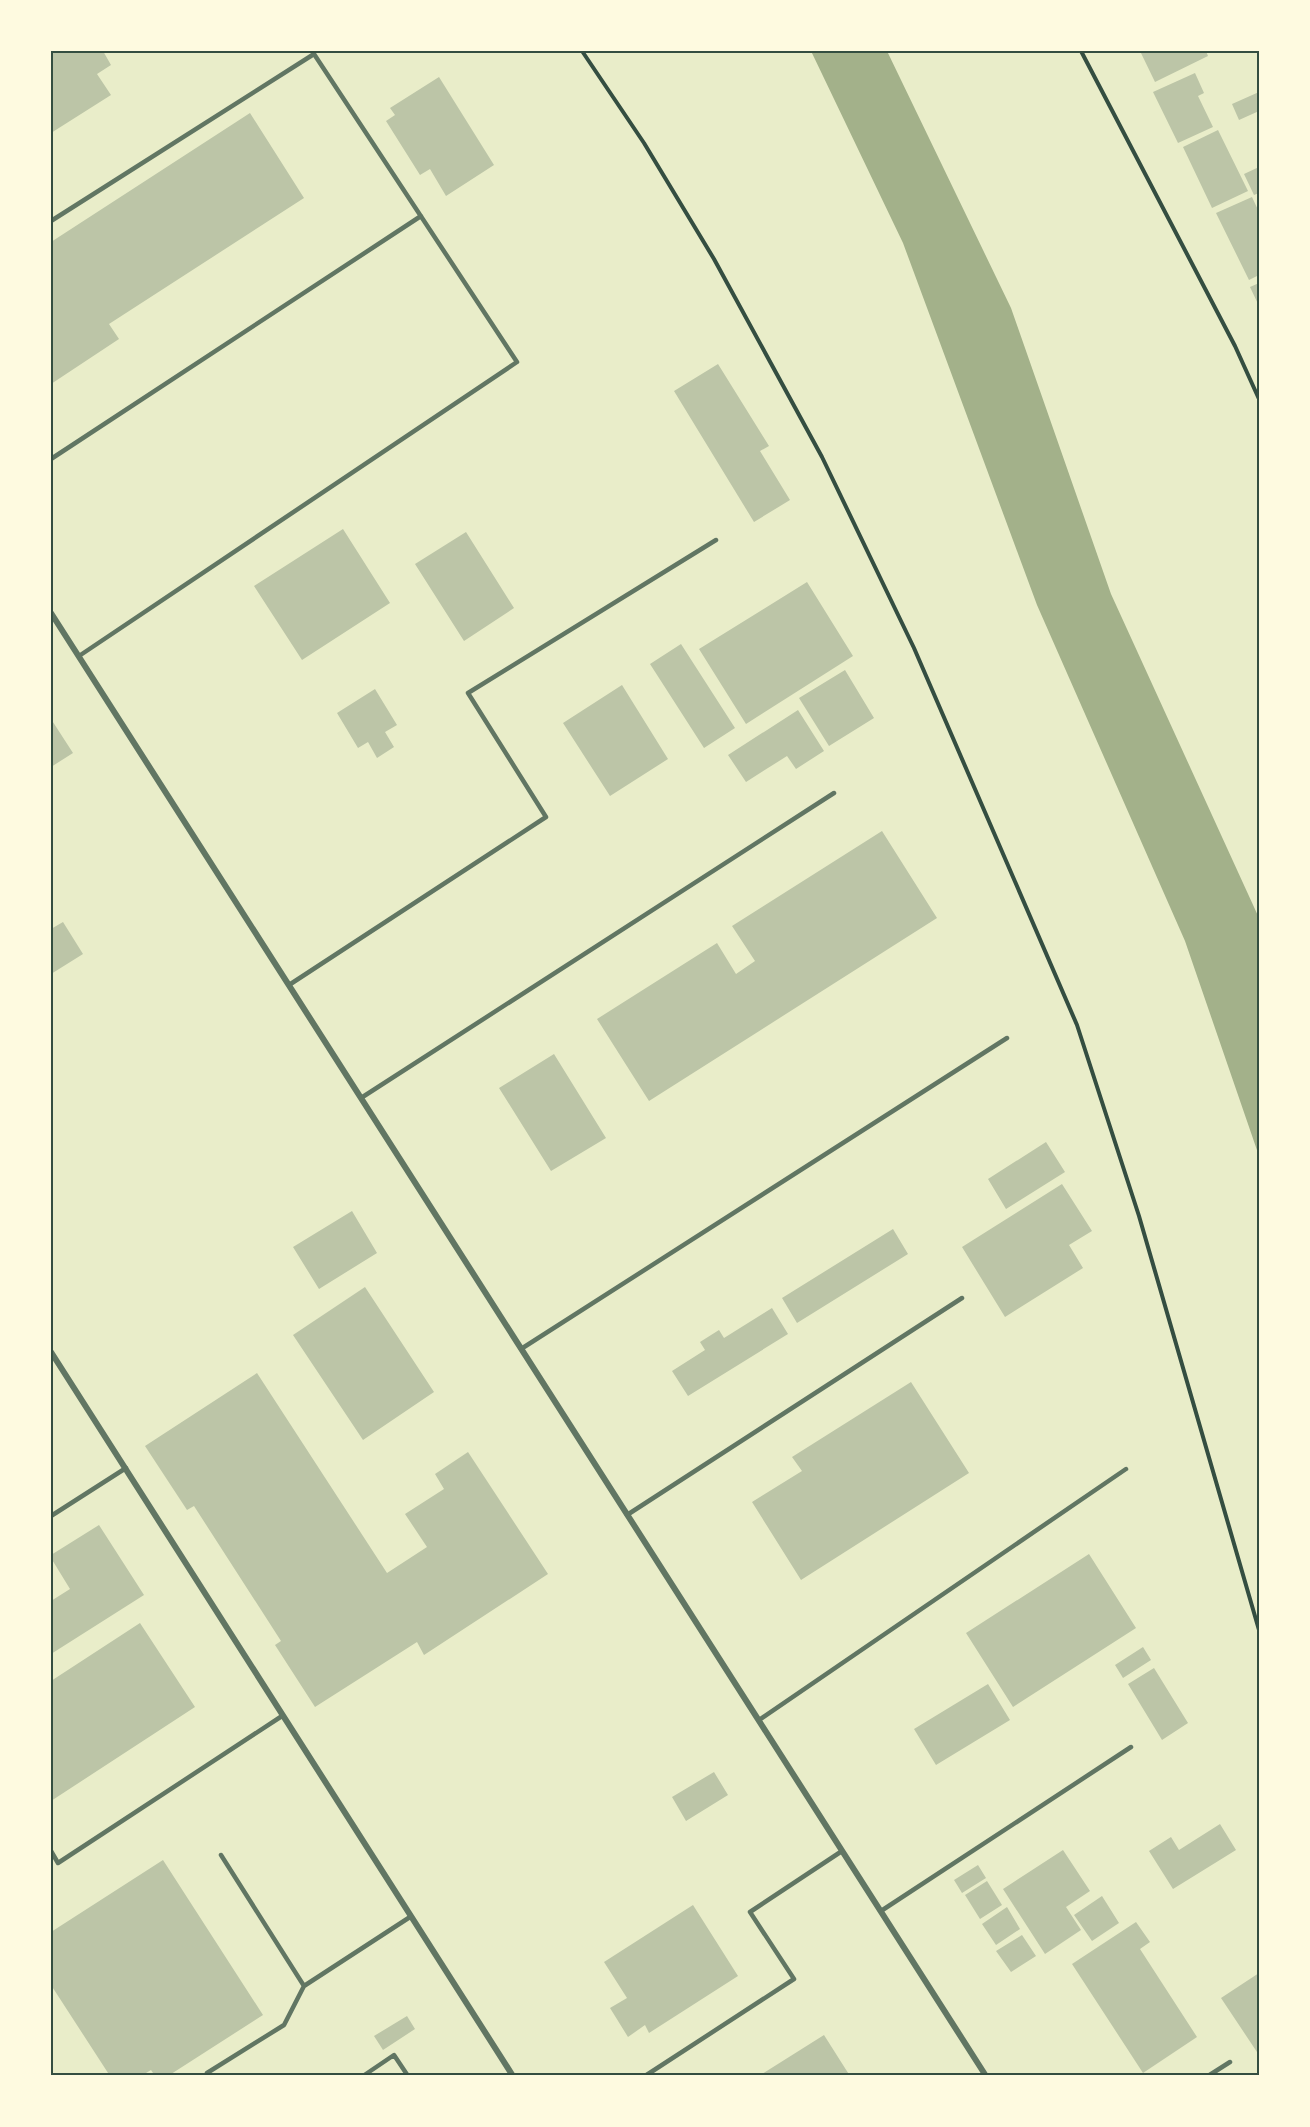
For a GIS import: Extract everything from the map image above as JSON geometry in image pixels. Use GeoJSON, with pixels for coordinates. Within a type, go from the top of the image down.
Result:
{"type":"FeatureCollection","features":[{"type":"Feature","properties":{"kind":"street"},"geometry":{"type":"LineString","coordinates":[[51,613],[986,2076]]}},
{"type":"Feature","properties":{"kind":"street"},"geometry":{"type":"LineString","coordinates":[[51,1352],[513,2076]]}},
{"type":"Feature","properties":{"kind":"lane"},"geometry":{"type":"LineString","coordinates":[[51,221],[314,54],[517,362],[79,656]]}},
{"type":"Feature","properties":{"kind":"lane"},"geometry":{"type":"LineString","coordinates":[[51,459],[421,216]]}},
{"type":"Feature","properties":{"kind":"lane"},"geometry":{"type":"LineString","coordinates":[[289,985],[546,817],[468,693],[716,540]]}},
{"type":"Feature","properties":{"kind":"lane"},"geometry":{"type":"LineString","coordinates":[[361,1098],[834,793]]}},
{"type":"Feature","properties":{"kind":"lane"},"geometry":{"type":"LineString","coordinates":[[521,1349],[1007,1038]]}},
{"type":"Feature","properties":{"kind":"lane"},"geometry":{"type":"LineString","coordinates":[[627,1515],[962,1298]]}},
{"type":"Feature","properties":{"kind":"lane"},"geometry":{"type":"LineString","coordinates":[[51,1516],[126,1468]]}},
{"type":"Feature","properties":{"kind":"lane"},"geometry":{"type":"LineString","coordinates":[[759,1720],[1126,1469]]}},
{"type":"Feature","properties":{"kind":"lane"},"geometry":{"type":"LineString","coordinates":[[51,1851],[58,1863],[282,1716]]}},
{"type":"Feature","properties":{"kind":"lane"},"geometry":{"type":"LineString","coordinates":[[881,1911],[1131,1748]]}},
{"type":"Feature","properties":{"kind":"lane"},"geometry":{"type":"LineString","coordinates":[[645,2076],[794,1979],[750,1912],[842,1851]]}},
{"type":"Feature","properties":{"kind":"lane"},"geometry":{"type":"LineString","coordinates":[[221,1855],[304,1986]]}},
{"type":"Feature","properties":{"kind":"lane"},"geometry":{"type":"LineString","coordinates":[[207,2073],[284,2025],[304,1986],[410,1917]]}},
{"type":"Feature","properties":{"kind":"lane"},"geometry":{"type":"LineString","coordinates":[[363,2076],[394,2055],[408,2076]]}},
{"type":"Feature","properties":{"kind":"lane"},"geometry":{"type":"LineString","coordinates":[[1208,2076],[1230,2062]]}},
{"type":"Feature","properties":{"kind":"path"},"geometry":{"type":"LineString","coordinates":[[582,51],[644,143],[714,259],[822,458],[914,648],[1077,1025],[1139,1216],[1259,1630]]}},
{"type":"Feature","properties":{"kind":"path"},"geometry":{"type":"LineString","coordinates":[[1081,51],[1235,346],[1259,399]]}},
{"type":"Feature","properties":{"kind":"shaded area"},"geometry":{"type":"Polygon","coordinates":[[[811,51],[887,51],[1011,308],[1111,594],[1259,918],[1259,1156],[1185,941],[1037,605],[903,243],[811,51]]]}},
{"type":"Feature","properties":{"kind":"building"},"geometry":{"type":"Polygon","coordinates":[[[51,51],[103,51],[111,65],[97,74],[111,95],[51,133],[51,51]]]}},
{"type":"Feature","properties":{"kind":"building"},"geometry":{"type":"Polygon","coordinates":[[[1140,51],[1206,51],[1208,56],[1155,82],[1140,51]]]}},
{"type":"Feature","properties":{"kind":"building"},"geometry":{"type":"Polygon","coordinates":[[[1195,73],[1204,93],[1198,96],[1213,127],[1178,143],[1153,92],[1195,73]]]}},
{"type":"Feature","properties":{"kind":"building"},"geometry":{"type":"Polygon","coordinates":[[[439,77],[494,165],[446,196],[430,169],[420,175],[386,121],[395,115],[390,108],[439,77]]]}},
{"type":"Feature","properties":{"kind":"building"},"geometry":{"type":"Polygon","coordinates":[[[1259,92],[1259,111],[1239,120],[1232,104],[1259,92]]]}},
{"type":"Feature","properties":{"kind":"building"},"geometry":{"type":"Polygon","coordinates":[[[250,113],[304,198],[109,324],[119,339],[51,384],[51,242],[250,113]]]}},
{"type":"Feature","properties":{"kind":"building"},"geometry":{"type":"Polygon","coordinates":[[[1218,130],[1248,191],[1212,208],[1183,147],[1218,130]]]}},
{"type":"Feature","properties":{"kind":"building"},"geometry":{"type":"Polygon","coordinates":[[[1259,167],[1259,193],[1254,195],[1244,174],[1259,167]]]}},
{"type":"Feature","properties":{"kind":"building"},"geometry":{"type":"Polygon","coordinates":[[[1252,197],[1259,212],[1259,275],[1249,280],[1216,213],[1252,197]]]}},
{"type":"Feature","properties":{"kind":"building"},"geometry":{"type":"Polygon","coordinates":[[[1259,283],[1259,306],[1250,287],[1259,283]]]}},
{"type":"Feature","properties":{"kind":"building"},"geometry":{"type":"Polygon","coordinates":[[[718,364],[769,446],[760,451],[790,500],[754,522],[674,391],[718,364]]]}},
{"type":"Feature","properties":{"kind":"building"},"geometry":{"type":"Polygon","coordinates":[[[343,529],[390,603],[302,660],[254,586],[343,529]]]}},
{"type":"Feature","properties":{"kind":"building"},"geometry":{"type":"Polygon","coordinates":[[[466,532],[514,608],[464,641],[415,564],[466,532]]]}},
{"type":"Feature","properties":{"kind":"building"},"geometry":{"type":"Polygon","coordinates":[[[807,582],[853,656],[746,724],[699,649],[807,582]]]}},
{"type":"Feature","properties":{"kind":"building"},"geometry":{"type":"Polygon","coordinates":[[[681,644],[735,728],[704,748],[650,664],[681,644]]]}},
{"type":"Feature","properties":{"kind":"building"},"geometry":{"type":"Polygon","coordinates":[[[845,670],[874,718],[829,746],[799,698],[845,670]]]}},
{"type":"Feature","properties":{"kind":"building"},"geometry":{"type":"Polygon","coordinates":[[[622,685],[668,759],[610,796],[563,723],[622,685]]]}},
{"type":"Feature","properties":{"kind":"building"},"geometry":{"type":"Polygon","coordinates":[[[375,689],[397,725],[385,732],[394,747],[377,758],[368,742],[358,748],[337,713],[375,689]]]}},
{"type":"Feature","properties":{"kind":"building"},"geometry":{"type":"Polygon","coordinates":[[[798,710],[824,751],[796,769],[787,756],[746,782],[728,755],[798,710]]]}},
{"type":"Feature","properties":{"kind":"building"},"geometry":{"type":"Polygon","coordinates":[[[51,719],[73,753],[51,767],[51,719]]]}},
{"type":"Feature","properties":{"kind":"building"},"geometry":{"type":"Polygon","coordinates":[[[882,831],[937,918],[649,1101],[597,1019],[717,943],[736,974],[755,961],[732,926],[882,831]]]}},
{"type":"Feature","properties":{"kind":"building"},"geometry":{"type":"Polygon","coordinates":[[[63,922],[83,954],[51,974],[51,929],[63,922]]]}},
{"type":"Feature","properties":{"kind":"building"},"geometry":{"type":"Polygon","coordinates":[[[554,1054],[606,1138],[551,1171],[499,1088],[554,1054]]]}},
{"type":"Feature","properties":{"kind":"building"},"geometry":{"type":"Polygon","coordinates":[[[1046,1142],[1065,1172],[1006,1209],[988,1179],[1046,1142]]]}},
{"type":"Feature","properties":{"kind":"building"},"geometry":{"type":"Polygon","coordinates":[[[1062,1184],[1092,1231],[1069,1245],[1083,1268],[1005,1317],[962,1247],[1062,1184]]]}},
{"type":"Feature","properties":{"kind":"building"},"geometry":{"type":"Polygon","coordinates":[[[352,1211],[377,1253],[319,1289],[293,1247],[352,1211]]]}},
{"type":"Feature","properties":{"kind":"building"},"geometry":{"type":"Polygon","coordinates":[[[893,1229],[908,1254],[797,1323],[782,1298],[893,1229]]]}},
{"type":"Feature","properties":{"kind":"building"},"geometry":{"type":"Polygon","coordinates":[[[365,1287],[434,1392],[363,1440],[293,1335],[365,1287]]]}},
{"type":"Feature","properties":{"kind":"building"},"geometry":{"type":"Polygon","coordinates":[[[772,1308],[788,1334],[688,1396],[672,1371],[705,1350],[700,1342],[719,1330],[724,1338],[772,1308]]]}},
{"type":"Feature","properties":{"kind":"building"},"geometry":{"type":"Polygon","coordinates":[[[257,1373],[387,1573],[427,1547],[405,1514],[444,1489],[435,1474],[468,1452],[548,1574],[424,1655],[417,1642],[315,1707],[275,1645],[281,1641],[194,1506],[187,1510],[145,1446],[257,1373]]]}},
{"type":"Feature","properties":{"kind":"building"},"geometry":{"type":"Polygon","coordinates":[[[911,1382],[969,1473],[801,1580],[752,1502],[802,1471],[792,1457],[911,1382]]]}},
{"type":"Feature","properties":{"kind":"building"},"geometry":{"type":"Polygon","coordinates":[[[99,1525],[144,1595],[51,1654],[51,1601],[70,1589],[51,1555],[99,1525]]]}},
{"type":"Feature","properties":{"kind":"building"},"geometry":{"type":"Polygon","coordinates":[[[1089,1554],[1136,1628],[1013,1707],[966,1633],[1089,1554]]]}},
{"type":"Feature","properties":{"kind":"building"},"geometry":{"type":"Polygon","coordinates":[[[140,1623],[195,1707],[51,1801],[51,1681],[140,1623]]]}},
{"type":"Feature","properties":{"kind":"building"},"geometry":{"type":"Polygon","coordinates":[[[1143,1647],[1151,1660],[1123,1678],[1115,1665],[1143,1647]]]}},
{"type":"Feature","properties":{"kind":"building"},"geometry":{"type":"Polygon","coordinates":[[[1154,1668],[1188,1723],[1162,1740],[1128,1684],[1154,1668]]]}},
{"type":"Feature","properties":{"kind":"building"},"geometry":{"type":"Polygon","coordinates":[[[988,1684],[1010,1720],[936,1765],[914,1729],[988,1684]]]}},
{"type":"Feature","properties":{"kind":"building"},"geometry":{"type":"Polygon","coordinates":[[[714,1772],[728,1795],[686,1821],[672,1797],[714,1772]]]}},
{"type":"Feature","properties":{"kind":"building"},"geometry":{"type":"Polygon","coordinates":[[[1220,1824],[1236,1850],[1173,1889],[1149,1851],[1171,1837],[1179,1850],[1220,1824]]]}},
{"type":"Feature","properties":{"kind":"building"},"geometry":{"type":"Polygon","coordinates":[[[1063,1850],[1090,1891],[1066,1907],[1081,1930],[1045,1954],[1003,1889],[1063,1850]]]}},
{"type":"Feature","properties":{"kind":"building"},"geometry":{"type":"Polygon","coordinates":[[[163,1860],[263,2015],[168,2076],[155,2076],[151,2070],[141,2076],[110,2076],[51,1985],[51,1932],[163,1860]]]}},
{"type":"Feature","properties":{"kind":"building"},"geometry":{"type":"Polygon","coordinates":[[[978,1865],[986,1878],[962,1893],[954,1880],[978,1865]]]}},
{"type":"Feature","properties":{"kind":"building"},"geometry":{"type":"Polygon","coordinates":[[[987,1881],[1002,1905],[980,1919],[965,1895],[987,1881]]]}},
{"type":"Feature","properties":{"kind":"building"},"geometry":{"type":"Polygon","coordinates":[[[1102,1896],[1119,1923],[1092,1941],[1074,1915],[1102,1896]]]}},
{"type":"Feature","properties":{"kind":"building"},"geometry":{"type":"Polygon","coordinates":[[[693,1905],[738,1976],[649,2033],[645,2025],[628,2037],[610,2008],[627,1998],[604,1962],[693,1905]]]}},
{"type":"Feature","properties":{"kind":"building"},"geometry":{"type":"Polygon","coordinates":[[[1007,1907],[1020,1929],[996,1945],[982,1924],[1007,1907]]]}},
{"type":"Feature","properties":{"kind":"building"},"geometry":{"type":"Polygon","coordinates":[[[1136,1922],[1150,1942],[1140,1949],[1197,2037],[1143,2073],[1072,1964],[1136,1922]]]}},
{"type":"Feature","properties":{"kind":"building"},"geometry":{"type":"Polygon","coordinates":[[[1022,1935],[1036,1956],[1011,1972],[996,1951],[1022,1935]]]}},
{"type":"Feature","properties":{"kind":"building"},"geometry":{"type":"Polygon","coordinates":[[[1259,1973],[1259,2055],[1221,1998],[1259,1973]]]}},
{"type":"Feature","properties":{"kind":"building"},"geometry":{"type":"Polygon","coordinates":[[[407,2016],[415,2029],[383,2050],[374,2036],[407,2016]]]}},
{"type":"Feature","properties":{"kind":"building"},"geometry":{"type":"Polygon","coordinates":[[[824,2035],[850,2076],[759,2076],[824,2035]]]}}]}
